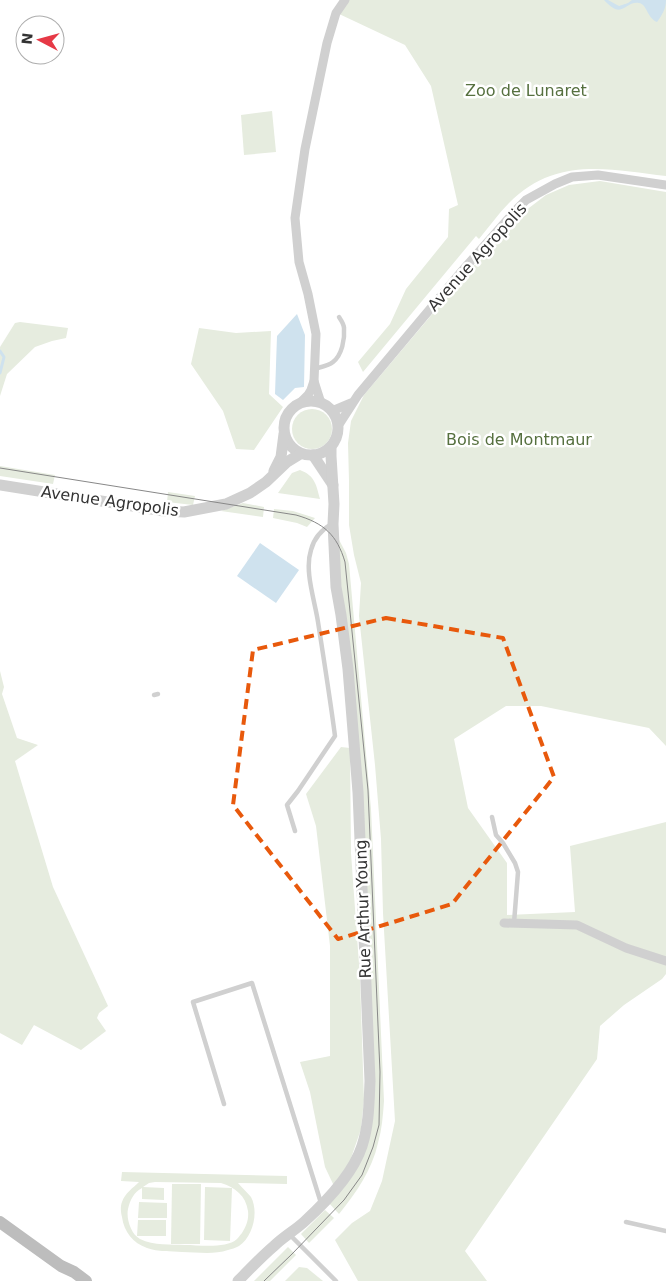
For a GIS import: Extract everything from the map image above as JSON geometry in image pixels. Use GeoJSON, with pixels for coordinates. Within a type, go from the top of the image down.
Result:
{"type":"FeatureCollection","features":[{"type":"Feature","properties":{"kind":"main road"},"geometry":{"type":"LineString","coordinates":[[0,1222],[85,1281]]}},
{"type":"Feature","properties":{"kind":"street"},"geometry":{"type":"LineString","coordinates":[[322,403],[314,381],[316,334],[311,305],[299,262],[295,218],[305,148],[327,43],[336,14],[344,0]]}},
{"type":"Feature","properties":{"kind":"street","name":"Avenue Agropolis"},"geometry":{"type":"LineString","coordinates":[[338,426],[353,401],[462,271],[526,200],[572,177],[598,175],[666,185]]}},
{"type":"Feature","properties":{"kind":"street"},"geometry":{"type":"LineString","coordinates":[[300,403],[308,396],[314,381]]}},
{"type":"Feature","properties":{"kind":"street"},"geometry":{"type":"LineString","coordinates":[[312,400],[322,403],[335,415],[338,426],[337,437],[325,452],[307,456],[300,454],[291,447],[284,434],[286,416],[294,406],[300,403],[312,400]]}},
{"type":"Feature","properties":{"kind":"street","name":"Avenue Agropolis"},"geometry":{"type":"LineString","coordinates":[[332,411],[353,401]]}},
{"type":"Feature","properties":{"kind":"street","name":"Avenue Agropolis"},"geometry":{"type":"LineString","coordinates":[[271,476],[281,457],[284,434]]}},
{"type":"Feature","properties":{"kind":"street","name":"Rue Arthur Young"},"geometry":{"type":"LineString","coordinates":[[238,1281],[275,1245],[304,1222],[342,1183],[362,1147],[367,1128],[370,1081],[358,792],[348,669],[336,587],[333,524],[334,487],[331,446]]}},
{"type":"Feature","properties":{"kind":"street","name":"Avenue Agropolis"},"geometry":{"type":"LineString","coordinates":[[0,485],[164,511],[184,512],[226,504],[250,493],[266,482],[287,462],[300,454]]}},
{"type":"Feature","properties":{"kind":"street"},"geometry":{"type":"LineString","coordinates":[[313,455],[334,487]]}},
{"type":"Feature","properties":{"kind":"street"},"geometry":{"type":"LineString","coordinates":[[504,923],[577,925],[626,948],[666,961]]}},
{"type":"Feature","properties":{"kind":"lane"},"geometry":{"type":"LineString","coordinates":[[314,369],[332,363],[341,352],[344,340],[344,326],[340,317]]}},
{"type":"Feature","properties":{"kind":"lane"},"geometry":{"type":"LineString","coordinates":[[295,831],[287,805],[335,736],[309,573],[309,559],[313,544],[322,530],[333,524]]}},
{"type":"Feature","properties":{"kind":"lane"},"geometry":{"type":"LineString","coordinates":[[492,817],[496,835],[516,863],[518,872],[514,923]]}},
{"type":"Feature","properties":{"kind":"lane"},"geometry":{"type":"LineString","coordinates":[[224,1104],[193,1002],[252,983],[321,1204]]}},
{"type":"Feature","properties":{"kind":"lane"},"geometry":{"type":"LineString","coordinates":[[626,1222],[666,1231]]}},
{"type":"Feature","properties":{"kind":"lane"},"geometry":{"type":"LineString","coordinates":[[289,1234],[336,1281]]}},
{"type":"Feature","properties":{"kind":"highlighted area"},"geometry":{"type":"Polygon","coordinates":[[[386,618],[503,638],[554,777],[452,904],[338,939],[233,805],[253,650],[386,618]]]}},
{"type":"Feature","properties":{"kind":"green space","name":"Zoo de Lunaret"},"geometry":{"type":"Polygon","coordinates":[[[345,0],[666,0],[666,176],[603,169],[583,169],[545,178],[527,188],[505,207],[479,239],[476,236],[363,372],[358,362],[390,324],[406,289],[448,237],[449,209],[458,205],[431,86],[405,45],[337,13],[345,0]]]}},
{"type":"Feature","properties":{"kind":"green space"},"geometry":{"type":"Polygon","coordinates":[[[272,111],[276,152],[244,155],[241,115],[272,111]]]}},
{"type":"Feature","properties":{"kind":"green space","name":"Bois de Montmaur"},"geometry":{"type":"Polygon","coordinates":[[[600,181],[666,192],[666,746],[649,728],[541,706],[506,706],[454,739],[468,808],[507,863],[507,915],[575,912],[570,846],[666,822],[666,974],[662,979],[624,1005],[600,1026],[597,1059],[465,1251],[487,1281],[358,1281],[335,1240],[352,1223],[370,1211],[382,1181],[395,1121],[383,913],[381,839],[359,616],[361,583],[349,525],[348,443],[351,421],[364,395],[466,274],[525,211],[546,195],[569,185],[600,181]]]}},
{"type":"Feature","properties":{"kind":"green space"},"geometry":{"type":"Polygon","coordinates":[[[15,323],[68,328],[66,338],[35,347],[7,374],[0,396],[0,347],[15,323]]]}},
{"type":"Feature","properties":{"kind":"green space"},"geometry":{"type":"Polygon","coordinates":[[[199,328],[236,333],[271,331],[269,394],[283,407],[254,450],[236,449],[223,411],[191,364],[199,328]]]}},
{"type":"Feature","properties":{"kind":"green space"},"geometry":{"type":"Polygon","coordinates":[[[312,409],[326,415],[332,429],[326,443],[312,449],[298,443],[292,429],[298,415],[312,409]]]}},
{"type":"Feature","properties":{"kind":"green space"},"geometry":{"type":"Polygon","coordinates":[[[0,466],[55,475],[53,484],[0,476],[0,466]]]}},
{"type":"Feature","properties":{"kind":"green space"},"geometry":{"type":"Polygon","coordinates":[[[300,470],[312,478],[320,499],[278,493],[292,473],[300,470]]]}},
{"type":"Feature","properties":{"kind":"green space"},"geometry":{"type":"Polygon","coordinates":[[[168,492],[195,496],[193,505],[167,502],[168,492]]]}},
{"type":"Feature","properties":{"kind":"green space"},"geometry":{"type":"Polygon","coordinates":[[[243,503],[264,507],[263,517],[221,511],[243,503]]]}},
{"type":"Feature","properties":{"kind":"green space"},"geometry":{"type":"Polygon","coordinates":[[[274,509],[293,511],[315,518],[307,527],[273,518],[274,509]]]}},
{"type":"Feature","properties":{"kind":"green space"},"geometry":{"type":"Polygon","coordinates":[[[337,536],[346,553],[349,564],[371,809],[384,1101],[383,1117],[372,1163],[357,1189],[339,1214],[328,1202],[371,1120],[343,612],[337,536]]]}},
{"type":"Feature","properties":{"kind":"green space"},"geometry":{"type":"Polygon","coordinates":[[[0,671],[4,687],[2,694],[17,738],[38,745],[15,761],[53,887],[108,1006],[99,1013],[97,1018],[106,1031],[81,1050],[34,1025],[22,1045],[0,1033],[0,671]]]}},
{"type":"Feature","properties":{"kind":"green space"},"geometry":{"type":"Polygon","coordinates":[[[341,747],[350,748],[351,853],[360,978],[364,1100],[361,1129],[350,1161],[334,1186],[325,1167],[310,1092],[300,1062],[330,1056],[330,946],[316,826],[306,794],[341,747]]]}},
{"type":"Feature","properties":{"kind":"green space"},"geometry":{"type":"Polygon","coordinates":[[[122,1172],[287,1176],[287,1184],[238,1183],[251,1197],[253,1203],[254,1217],[251,1230],[248,1237],[238,1247],[211,1253],[160,1251],[137,1243],[125,1227],[121,1208],[125,1196],[139,1182],[121,1181],[122,1172]],[[149,1183],[143,1187],[164,1188],[164,1200],[142,1199],[142,1188],[137,1192],[131,1199],[128,1209],[132,1230],[140,1239],[157,1244],[212,1246],[232,1242],[238,1238],[245,1228],[248,1220],[248,1211],[245,1201],[239,1193],[221,1183],[149,1183]]]}},
{"type":"Feature","properties":{"kind":"green space"},"geometry":{"type":"Polygon","coordinates":[[[172,1184],[201,1184],[200,1244],[171,1244],[172,1184]]]}},
{"type":"Feature","properties":{"kind":"green space"},"geometry":{"type":"Polygon","coordinates":[[[205,1187],[232,1188],[230,1241],[204,1240],[205,1187]]]}},
{"type":"Feature","properties":{"kind":"green space"},"geometry":{"type":"Polygon","coordinates":[[[139,1202],[167,1203],[167,1218],[138,1218],[139,1202]]]}},
{"type":"Feature","properties":{"kind":"green space"},"geometry":{"type":"Polygon","coordinates":[[[325,1210],[334,1218],[309,1243],[301,1234],[325,1210]]]}},
{"type":"Feature","properties":{"kind":"green space"},"geometry":{"type":"Polygon","coordinates":[[[138,1220],[166,1220],[166,1236],[137,1236],[138,1220]]]}},
{"type":"Feature","properties":{"kind":"green space"},"geometry":{"type":"Polygon","coordinates":[[[288,1247],[296,1255],[270,1281],[254,1281],[288,1247]]]}},
{"type":"Feature","properties":{"kind":"green space"},"geometry":{"type":"Polygon","coordinates":[[[299,1267],[307,1268],[323,1281],[285,1281],[299,1267]]]}},
{"type":"Feature","properties":{"kind":"water"},"geometry":{"type":"Polygon","coordinates":[[[604,0],[619,6],[632,0],[666,0],[663,12],[657,22],[642,4],[634,3],[619,10],[610,6],[604,0]]]}},
{"type":"Feature","properties":{"kind":"water"},"geometry":{"type":"Polygon","coordinates":[[[297,314],[305,335],[304,387],[295,388],[283,400],[275,394],[277,336],[297,314]]]}},
{"type":"Feature","properties":{"kind":"water"},"geometry":{"type":"Polygon","coordinates":[[[260,543],[299,570],[276,603],[237,576],[260,543]]]}},
{"type":"Feature","properties":{"kind":"waterway"},"geometry":{"type":"LineString","coordinates":[[0,351],[4,357],[0,373]]}},
{"type":"Feature","properties":{"kind":"tram line"},"geometry":{"type":"LineString","coordinates":[[0,468],[296,515],[306,518],[328,531],[338,544],[345,562],[368,790],[380,1072],[379,1125],[362,1175],[344,1200],[264,1281]]}}]}
